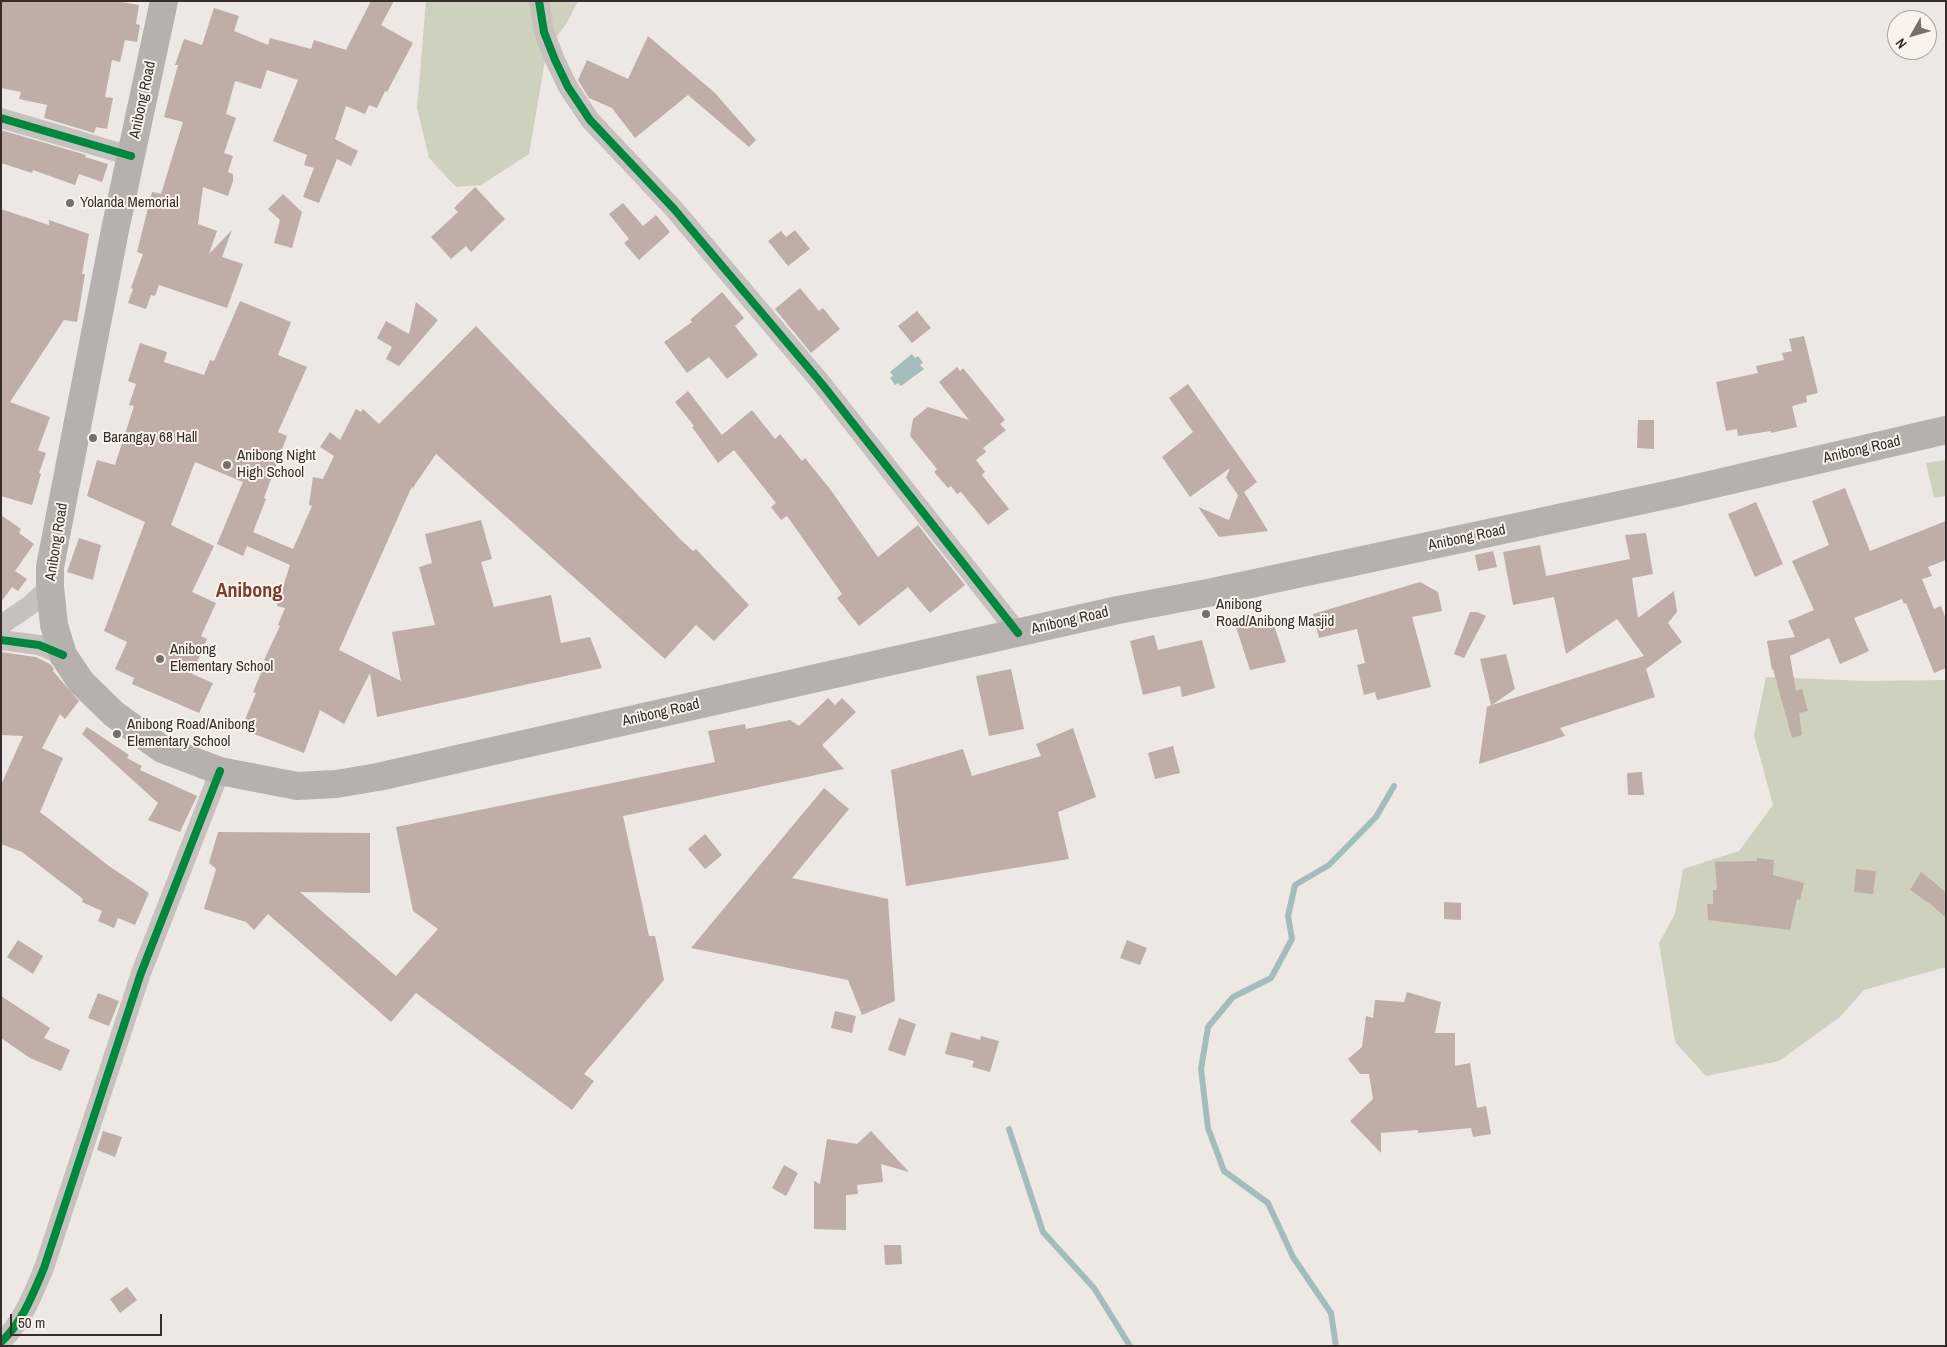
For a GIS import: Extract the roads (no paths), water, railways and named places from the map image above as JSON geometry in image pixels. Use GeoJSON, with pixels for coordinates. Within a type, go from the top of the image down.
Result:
{"type":"FeatureCollection","features":[{"type":"Feature","properties":{"kind":"main road","name":"Anibong Road"},"geometry":{"type":"LineString","coordinates":[[164,1],[115,230],[50,567],[50,587],[54,625],[63,655],[81,682],[122,720],[162,749],[220,771],[297,786],[336,784],[370,778],[1118,610],[1213,592],[1671,494],[1946,430]]}},
{"type":"Feature","properties":{"kind":"street"},"geometry":{"type":"LineString","coordinates":[[539,1],[544,32],[555,60],[568,87],[590,120],[674,209],[822,384],[1018,633]]}},
{"type":"Feature","properties":{"kind":"street"},"geometry":{"type":"LineString","coordinates":[[1,118],[132,156]]}},
{"type":"Feature","properties":{"kind":"street"},"geometry":{"type":"LineString","coordinates":[[1,625],[29,606],[50,587]]}},
{"type":"Feature","properties":{"kind":"street"},"geometry":{"type":"LineString","coordinates":[[1,640],[39,645],[63,655]]}},
{"type":"Feature","properties":{"kind":"street"},"geometry":{"type":"LineString","coordinates":[[1,1342],[9,1335],[29,1302],[44,1268],[141,973],[220,771]]}},
{"type":"Feature","properties":{"kind":"water"},"geometry":{"type":"Polygon","coordinates":[[[912,354],[915,358],[918,356],[923,363],[920,365],[924,369],[901,386],[898,383],[895,385],[890,378],[893,376],[890,372],[912,354]]]}},
{"type":"Feature","properties":{"kind":"waterway"},"geometry":{"type":"LineString","coordinates":[[1336,1346],[1331,1313],[1293,1257],[1268,1203],[1224,1171],[1208,1128],[1201,1069],[1208,1027],[1233,997],[1271,978],[1292,939],[1288,916],[1295,885],[1329,865],[1376,817],[1394,786]]}},
{"type":"Feature","properties":{"kind":"waterway"},"geometry":{"type":"LineString","coordinates":[[1009,1129],[1043,1232],[1094,1288],[1130,1346]]}},
{"type":"Feature","properties":{"kind":"place","name":"Yolanda Memorial"},"geometry":{"type":"Point","coordinates":[70,203]}},
{"type":"Feature","properties":{"kind":"place","name":"Barangay 68 Hall"},"geometry":{"type":"Point","coordinates":[93,438]}},
{"type":"Feature","properties":{"kind":"place","name":"Anibong Night High School"},"geometry":{"type":"Point","coordinates":[227,465]}},
{"type":"Feature","properties":{"kind":"place","name":"Anibong Road/Anibong Masjid"},"geometry":{"type":"Point","coordinates":[1206,614]}},
{"type":"Feature","properties":{"kind":"place","name":"Anibong Elementary School"},"geometry":{"type":"Point","coordinates":[160,659]}},
{"type":"Feature","properties":{"kind":"place","name":"Anibong Road/Anibong Elementary School"},"geometry":{"type":"Point","coordinates":[117,734]}},
{"type":"Feature","properties":{"kind":"district","name":"Anibong"},"geometry":{"type":"Point","coordinates":[249,592]}}]}
